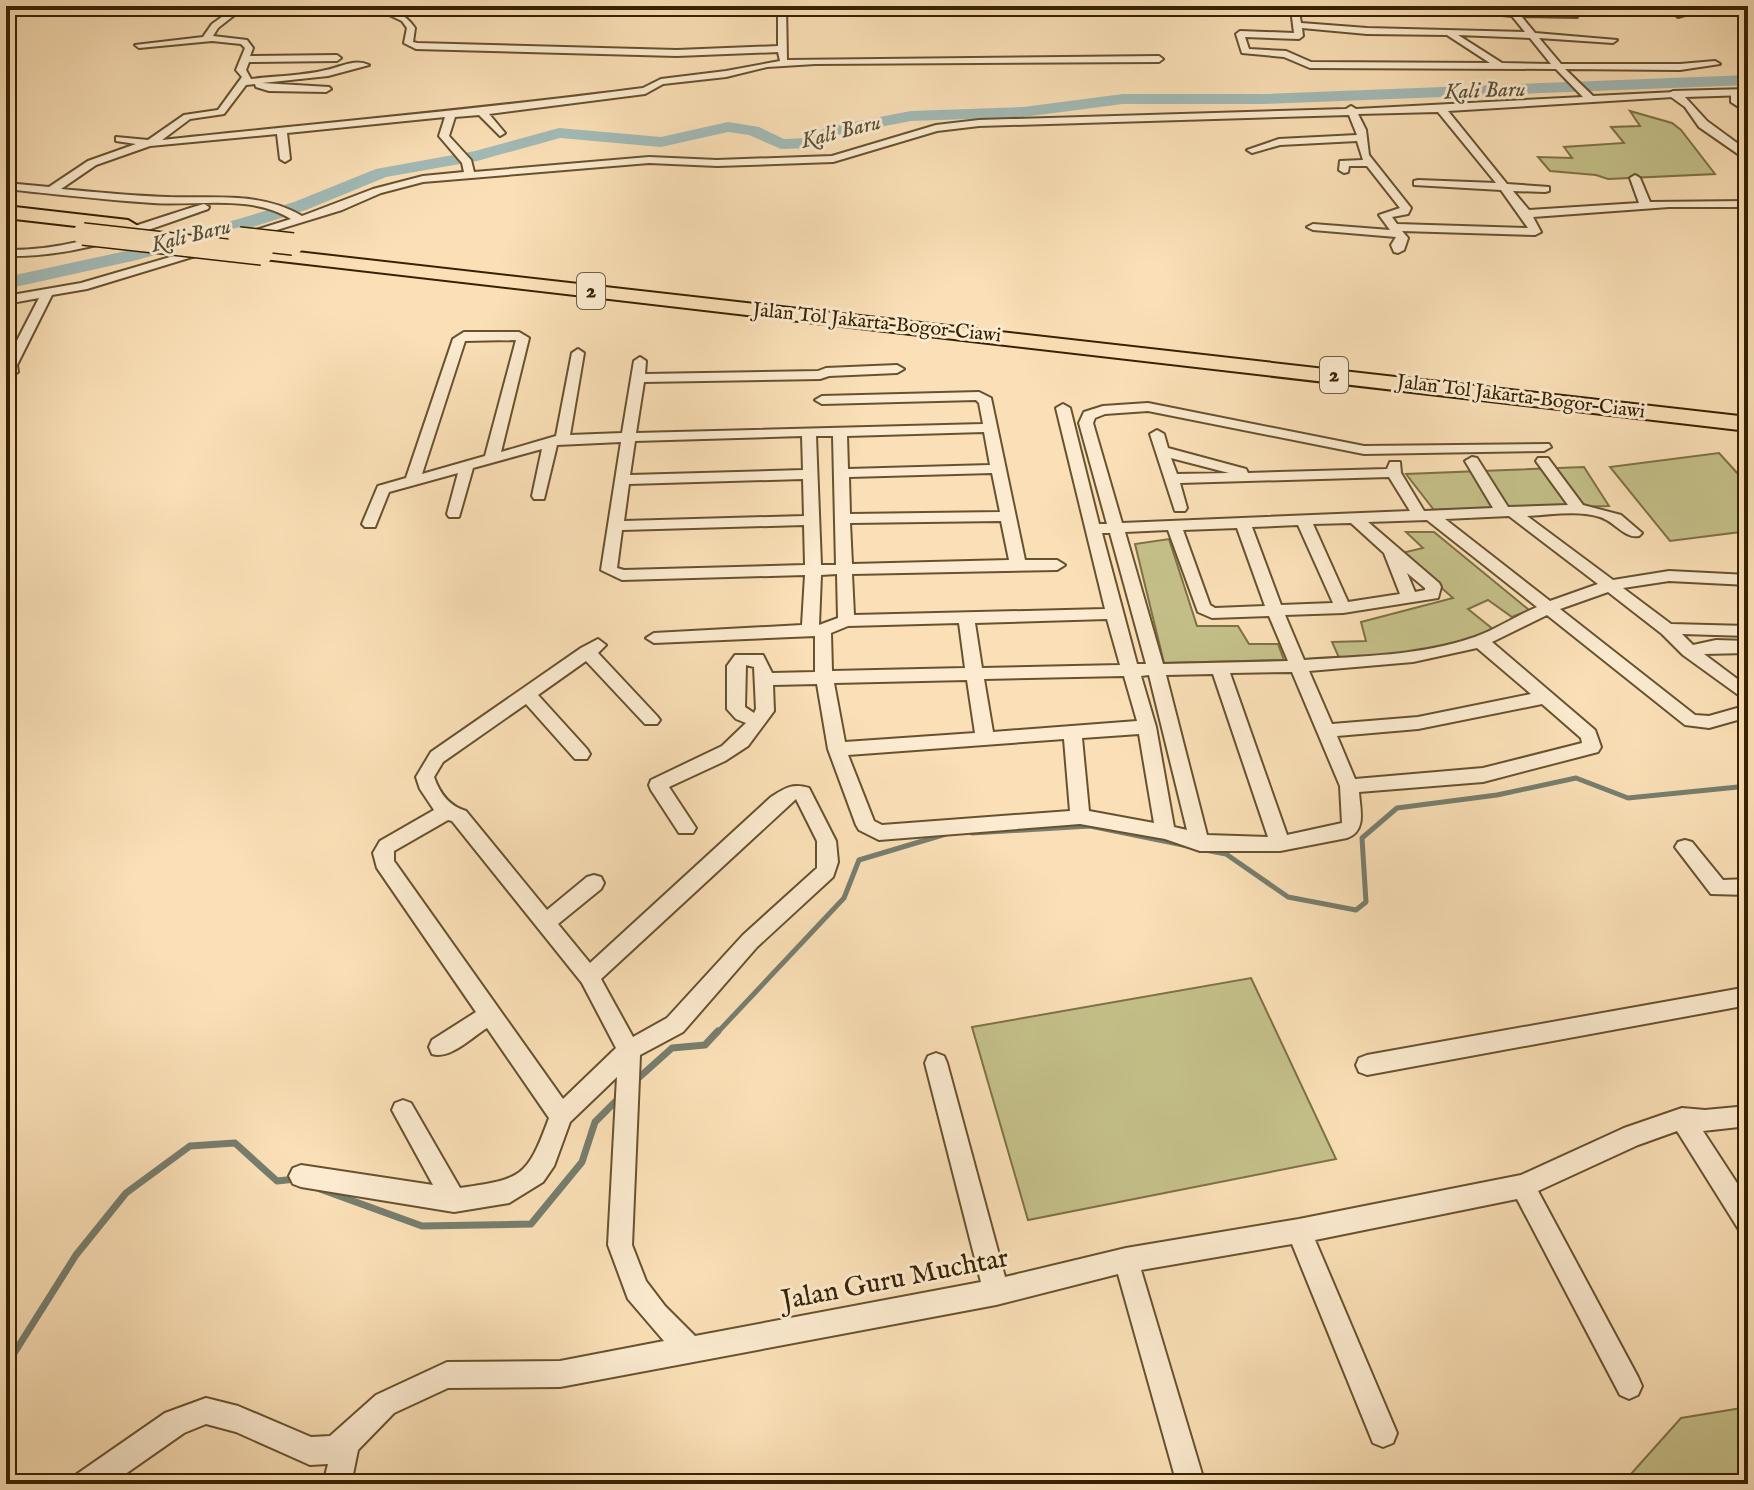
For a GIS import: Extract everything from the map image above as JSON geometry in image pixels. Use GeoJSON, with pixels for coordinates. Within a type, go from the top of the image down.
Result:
{"type":"FeatureCollection","features":[{"type":"Feature","properties":{"kind":"highway","name":"Jalan Tol Jakarta–Bogor–Ciawi"},"geometry":{"type":"LineString","coordinates":[[6,212],[923,320],[1748,424]]}},
{"type":"Feature","properties":{"kind":"highway","name":"Jalan Tol Jakarta–Bogor–Ciawi"},"geometry":{"type":"LineString","coordinates":[[6,225],[262,254],[1748,405]]}},
{"type":"Feature","properties":{"kind":"street"},"geometry":{"type":"LineString","coordinates":[[210,39],[207,38],[215,26],[242,6]]}},
{"type":"Feature","properties":{"kind":"street"},"geometry":{"type":"LineString","coordinates":[[374,6],[405,19],[411,28],[408,43],[416,46],[677,53],[781,49]]}},
{"type":"Feature","properties":{"kind":"street"},"geometry":{"type":"LineString","coordinates":[[782,6],[783,63]]}},
{"type":"Feature","properties":{"kind":"street"},"geometry":{"type":"LineString","coordinates":[[1257,6],[1295,6],[1299,36],[1239,35],[1248,52],[1286,54],[1303,64],[1627,67],[1715,64]]}},
{"type":"Feature","properties":{"kind":"street"},"geometry":{"type":"LineString","coordinates":[[1669,6],[1681,15]]}},
{"type":"Feature","properties":{"kind":"street"},"geometry":{"type":"LineString","coordinates":[[1709,6],[1744,9]]}},
{"type":"Feature","properties":{"kind":"street"},"geometry":{"type":"LineString","coordinates":[[1510,9],[1572,83],[1588,97]]}},
{"type":"Feature","properties":{"kind":"street"},"geometry":{"type":"LineString","coordinates":[[1474,12],[1510,9],[1578,11]]}},
{"type":"Feature","properties":{"kind":"street"},"geometry":{"type":"LineString","coordinates":[[1522,22],[1578,11]]}},
{"type":"Feature","properties":{"kind":"street"},"geometry":{"type":"LineString","coordinates":[[1296,22],[1376,32],[1450,32],[1613,40]]}},
{"type":"Feature","properties":{"kind":"street"},"geometry":{"type":"LineString","coordinates":[[1450,32],[1499,65]]}},
{"type":"Feature","properties":{"kind":"street"},"geometry":{"type":"LineString","coordinates":[[139,45],[210,39],[244,42],[249,48],[241,70],[249,81],[269,88],[326,89]]}},
{"type":"Feature","properties":{"kind":"street"},"geometry":{"type":"LineString","coordinates":[[247,59],[337,58]]}},
{"type":"Feature","properties":{"kind":"street"},"geometry":{"type":"LineString","coordinates":[[120,139],[145,145],[395,118],[482,112],[645,91],[661,82],[783,63],[1159,59]]}},
{"type":"Feature","properties":{"kind":"street"},"geometry":{"type":"LineString","coordinates":[[50,191],[92,163],[155,141],[187,117],[221,112],[249,81],[328,73],[347,66],[364,65]]}},
{"type":"Feature","properties":{"kind":"street"},"geometry":{"type":"LineString","coordinates":[[1627,67],[1635,75]]}},
{"type":"Feature","properties":{"kind":"street"},"geometry":{"type":"LineString","coordinates":[[1734,92],[1734,100],[1748,110]]}},
{"type":"Feature","properties":{"kind":"street"},"geometry":{"type":"LineString","coordinates":[[6,300],[47,294],[112,278],[408,182],[649,160],[717,163],[833,159],[936,128],[979,123],[1044,123],[1162,115],[1351,109],[1441,109],[1588,97],[1748,92]]}},
{"type":"Feature","properties":{"kind":"street"},"geometry":{"type":"LineString","coordinates":[[1673,94],[1689,105],[1703,124],[1748,157]]}},
{"type":"Feature","properties":{"kind":"street"},"geometry":{"type":"LineString","coordinates":[[1351,109],[1361,130],[1363,153],[1406,208],[1404,212],[1385,215],[1402,240],[1397,245],[1398,250]]}},
{"type":"Feature","properties":{"kind":"street"},"geometry":{"type":"LineString","coordinates":[[1313,227],[1535,232],[1526,214],[1441,109]]}},
{"type":"Feature","properties":{"kind":"street"},"geometry":{"type":"LineString","coordinates":[[482,112],[500,133]]}},
{"type":"Feature","properties":{"kind":"street"},"geometry":{"type":"LineString","coordinates":[[451,115],[444,136],[464,158],[470,175]]}},
{"type":"Feature","properties":{"kind":"street"},"geometry":{"type":"LineString","coordinates":[[282,132],[285,159]]}},
{"type":"Feature","properties":{"kind":"street"},"geometry":{"type":"LineString","coordinates":[[1252,150],[1279,142],[1361,138]]}},
{"type":"Feature","properties":{"kind":"street"},"geometry":{"type":"LineString","coordinates":[[80,155],[92,163]]}},
{"type":"Feature","properties":{"kind":"street"},"geometry":{"type":"LineString","coordinates":[[1344,170],[1344,163],[1369,163]]}},
{"type":"Feature","properties":{"kind":"street"},"geometry":{"type":"LineString","coordinates":[[1635,178],[1646,206]]}},
{"type":"Feature","properties":{"kind":"street"},"geometry":{"type":"LineString","coordinates":[[1418,183],[1545,189]]}},
{"type":"Feature","properties":{"kind":"street"},"geometry":{"type":"LineString","coordinates":[[6,186],[276,208],[296,217]]}},
{"type":"Feature","properties":{"kind":"street"},"geometry":{"type":"LineString","coordinates":[[6,253],[30,256],[92,242],[218,202]]}},
{"type":"Feature","properties":{"kind":"street"},"geometry":{"type":"LineString","coordinates":[[1526,214],[1646,206],[1748,204]]}},
{"type":"Feature","properties":{"kind":"street"},"geometry":{"type":"LineString","coordinates":[[9,368],[47,294]]}},
{"type":"Feature","properties":{"kind":"street"},"geometry":{"type":"LineString","coordinates":[[413,480],[459,339],[464,336],[523,338],[492,458]]}},
{"type":"Feature","properties":{"kind":"street"},"geometry":{"type":"LineString","coordinates":[[539,496],[578,353]]}},
{"type":"Feature","properties":{"kind":"street"},"geometry":{"type":"LineString","coordinates":[[640,361],[609,570],[622,575],[1057,565]]}},
{"type":"Feature","properties":{"kind":"street"},"geometry":{"type":"LineString","coordinates":[[638,378],[820,375],[826,372],[897,369]]}},
{"type":"Feature","properties":{"kind":"street"},"geometry":{"type":"LineString","coordinates":[[820,375],[822,400],[811,474],[816,631],[837,749],[866,825],[879,833],[1080,817],[1165,832],[1200,844],[1280,844],[1347,831],[1352,824],[1349,786],[1275,611],[1243,524]]}},
{"type":"Feature","properties":{"kind":"street"},"geometry":{"type":"LineString","coordinates":[[822,400],[979,396],[986,401],[1018,565]]}},
{"type":"Feature","properties":{"kind":"street"},"geometry":{"type":"LineString","coordinates":[[1200,844],[1156,668],[1086,423],[1089,415],[1096,411],[1148,407],[1328,445],[1544,454],[1578,509]]}},
{"type":"Feature","properties":{"kind":"street"},"geometry":{"type":"LineString","coordinates":[[1063,408],[1128,670],[1147,727],[1165,832]]}},
{"type":"Feature","properties":{"kind":"street"},"geometry":{"type":"LineString","coordinates":[[370,524],[383,489],[556,440],[990,428]]}},
{"type":"Feature","properties":{"kind":"street"},"geometry":{"type":"LineString","coordinates":[[840,432],[846,621]]}},
{"type":"Feature","properties":{"kind":"street"},"geometry":{"type":"LineString","coordinates":[[1157,434],[1180,508]]}},
{"type":"Feature","properties":{"kind":"street"},"geometry":{"type":"LineString","coordinates":[[1395,450],[1394,473],[1426,516],[1691,721],[1709,722],[1748,711]]}},
{"type":"Feature","properties":{"kind":"street"},"geometry":{"type":"LineString","coordinates":[[1163,451],[1260,477]]}},
{"type":"Feature","properties":{"kind":"street"},"geometry":{"type":"LineString","coordinates":[[1472,461],[1508,512],[1668,630],[1689,651],[1748,696]]}},
{"type":"Feature","properties":{"kind":"street"},"geometry":{"type":"LineString","coordinates":[[454,514],[467,465]]}},
{"type":"Feature","properties":{"kind":"street"},"geometry":{"type":"LineString","coordinates":[[843,473],[998,469]]}},
{"type":"Feature","properties":{"kind":"street"},"geometry":{"type":"LineString","coordinates":[[1171,479],[1394,473]]}},
{"type":"Feature","properties":{"kind":"street"},"geometry":{"type":"LineString","coordinates":[[622,480],[811,474]]}},
{"type":"Feature","properties":{"kind":"street"},"geometry":{"type":"LineString","coordinates":[[1093,529],[1578,509],[1606,513],[1626,524],[1634,533]]}},
{"type":"Feature","properties":{"kind":"street"},"geometry":{"type":"LineString","coordinates":[[844,519],[1008,516]]}},
{"type":"Feature","properties":{"kind":"street"},"geometry":{"type":"LineString","coordinates":[[1174,527],[1204,608],[1212,613],[1343,608],[1435,591],[1355,519]]}},
{"type":"Feature","properties":{"kind":"street"},"geometry":{"type":"LineString","coordinates":[[616,526],[811,520]]}},
{"type":"Feature","properties":{"kind":"street"},"geometry":{"type":"LineString","coordinates":[[1304,522],[1343,608]]}},
{"type":"Feature","properties":{"kind":"street"},"geometry":{"type":"LineString","coordinates":[[1390,552],[1410,598]]}},
{"type":"Feature","properties":{"kind":"street"},"geometry":{"type":"LineString","coordinates":[[764,679],[1299,666],[1386,660],[1480,641],[1547,608],[1639,577],[1670,574],[1748,580]]}},
{"type":"Feature","properties":{"kind":"street"},"geometry":{"type":"LineString","coordinates":[[654,638],[816,631],[846,621],[1114,614]]}},
{"type":"Feature","properties":{"kind":"street"},"geometry":{"type":"LineString","coordinates":[[966,619],[985,738]]}},
{"type":"Feature","properties":{"kind":"street"},"geometry":{"type":"LineString","coordinates":[[1668,630],[1748,631]]}},
{"type":"Feature","properties":{"kind":"street"},"geometry":{"type":"LineString","coordinates":[[1349,786],[1483,775],[1592,747],[1589,735],[1480,641]]}},
{"type":"Feature","properties":{"kind":"street"},"geometry":{"type":"LineString","coordinates":[[1689,651],[1716,646],[1748,647]]}},
{"type":"Feature","properties":{"kind":"street"},"geometry":{"type":"LineString","coordinates":[[651,720],[592,648],[466,734],[431,763],[425,777],[446,812],[459,816],[589,977],[629,1050],[620,1245],[623,1262],[630,1280],[651,1313],[692,1350]]}},
{"type":"Feature","properties":{"kind":"street"},"geometry":{"type":"LineString","coordinates":[[686,828],[658,785],[734,747],[765,711],[762,666],[757,659],[741,659],[735,666],[736,709],[756,720]]}},
{"type":"Feature","properties":{"kind":"street"},"geometry":{"type":"LineString","coordinates":[[1220,668],[1280,844]]}},
{"type":"Feature","properties":{"kind":"street"},"geometry":{"type":"LineString","coordinates":[[527,694],[581,754]]}},
{"type":"Feature","properties":{"kind":"street"},"geometry":{"type":"LineString","coordinates":[[1326,731],[1418,723],[1546,697]]}},
{"type":"Feature","properties":{"kind":"street"},"geometry":{"type":"LineString","coordinates":[[837,749],[1147,727]]}},
{"type":"Feature","properties":{"kind":"street"},"geometry":{"type":"LineString","coordinates":[[1072,732],[1080,817]]}},
{"type":"Feature","properties":{"kind":"street"},"geometry":{"type":"LineString","coordinates":[[301,1176],[454,1200],[509,1192],[527,1181],[546,1158],[561,1116],[629,1050],[675,1025],[750,941],[826,872],[830,846],[802,793],[793,792],[778,802],[589,977]]}},
{"type":"Feature","properties":{"kind":"street"},"geometry":{"type":"LineString","coordinates":[[446,812],[387,846],[383,853],[384,863],[561,1116]]}},
{"type":"Feature","properties":{"kind":"street"},"geometry":{"type":"LineString","coordinates":[[1685,847],[1718,888],[1748,887]]}},
{"type":"Feature","properties":{"kind":"street"},"geometry":{"type":"LineString","coordinates":[[545,923],[594,883]]}},
{"type":"Feature","properties":{"kind":"street"},"geometry":{"type":"LineString","coordinates":[[1367,1065],[1748,996]]}},
{"type":"Feature","properties":{"kind":"street"},"geometry":{"type":"LineString","coordinates":[[440,1047],[490,1014]]}},
{"type":"Feature","properties":{"kind":"street"},"geometry":{"type":"LineString","coordinates":[[936,1063],[996,1292]]}},
{"type":"Feature","properties":{"kind":"street"},"geometry":{"type":"LineString","coordinates":[[403,1110],[454,1200]]}},
{"type":"Feature","properties":{"kind":"street","name":"Jalan Guru Muchtar"},"geometry":{"type":"LineString","coordinates":[[346,1443],[385,1404],[447,1375],[560,1374],[996,1292],[1126,1260],[1299,1231],[1523,1186],[1632,1136],[1682,1119],[1705,1121],[1748,1116]]}},
{"type":"Feature","properties":{"kind":"street"},"geometry":{"type":"LineString","coordinates":[[1682,1119],[1748,1222]]}},
{"type":"Feature","properties":{"kind":"street"},"geometry":{"type":"LineString","coordinates":[[1523,1186],[1629,1386]]}},
{"type":"Feature","properties":{"kind":"street"},"geometry":{"type":"LineString","coordinates":[[1299,1231],[1383,1433]]}},
{"type":"Feature","properties":{"kind":"street"},"geometry":{"type":"LineString","coordinates":[[1126,1260],[1191,1484]]}},
{"type":"Feature","properties":{"kind":"street"},"geometry":{"type":"LineString","coordinates":[[87,1484],[175,1423],[206,1411],[238,1419],[310,1451],[331,1450],[346,1443]]}},
{"type":"Feature","properties":{"kind":"street"},"geometry":{"type":"LineString","coordinates":[[337,1484],[346,1443]]}},
{"type":"Feature","properties":{"kind":"shaded area"},"geometry":{"type":"Polygon","coordinates":[[[1630,111],[1672,123],[1715,174],[1608,179],[1550,171],[1538,157],[1572,158],[1564,147],[1624,143],[1611,127],[1640,126],[1630,111]]]}},
{"type":"Feature","properties":{"kind":"shaded area"},"geometry":{"type":"Polygon","coordinates":[[[1719,453],[1748,485],[1748,531],[1670,541],[1610,467],[1719,453]]]}},
{"type":"Feature","properties":{"kind":"shaded area"},"geometry":{"type":"Polygon","coordinates":[[[1584,467],[1609,506],[1434,510],[1406,474],[1584,467]]]}},
{"type":"Feature","properties":{"kind":"shaded area"},"geometry":{"type":"Polygon","coordinates":[[[1406,532],[1434,532],[1529,610],[1512,617],[1488,600],[1468,609],[1494,630],[1438,647],[1340,660],[1332,642],[1366,641],[1361,622],[1453,598],[1402,553],[1423,548],[1406,532]]]}},
{"type":"Feature","properties":{"kind":"shaded area"},"geometry":{"type":"Polygon","coordinates":[[[1169,539],[1197,626],[1238,626],[1249,644],[1278,644],[1284,660],[1164,663],[1135,544],[1169,539]]]}},
{"type":"Feature","properties":{"kind":"shaded area"},"geometry":{"type":"Polygon","coordinates":[[[1251,978],[1336,1159],[1028,1220],[972,1027],[1251,978]]]}},
{"type":"Feature","properties":{"kind":"shaded area"},"geometry":{"type":"Polygon","coordinates":[[[1748,1407],[1748,1484],[1622,1484],[1681,1418],[1748,1407]]]}},
{"type":"Feature","properties":{"kind":"waterway","name":"Kali Baru"},"geometry":{"type":"LineString","coordinates":[[6,283],[130,256],[249,222],[300,206],[382,173],[477,156],[559,133],[661,142],[728,127],[753,131],[781,144],[812,143],[833,131],[911,116],[1023,112],[1123,99],[1263,99],[1748,80]]}},
{"type":"Feature","properties":{"kind":"waterway"},"geometry":{"type":"LineString","coordinates":[[1205,850],[1226,854],[1288,897],[1356,910],[1366,902],[1362,838],[1397,808],[1497,795],[1576,778],[1628,798],[1748,786]]}},
{"type":"Feature","properties":{"kind":"waterway"},"geometry":{"type":"LineString","coordinates":[[972,833],[1090,826],[1188,846]]}},
{"type":"Feature","properties":{"kind":"waterway"},"geometry":{"type":"LineString","coordinates":[[717,1033],[844,898],[859,860],[946,834]]}},
{"type":"Feature","properties":{"kind":"waterway"},"geometry":{"type":"LineString","coordinates":[[634,1082],[672,1048],[705,1045],[718,1031]]}},
{"type":"Feature","properties":{"kind":"waterway"},"geometry":{"type":"LineString","coordinates":[[320,1189],[422,1226],[531,1224],[582,1162],[595,1122],[619,1098]]}},
{"type":"Feature","properties":{"kind":"waterway"},"geometry":{"type":"LineString","coordinates":[[6,1366],[76,1255],[126,1193],[190,1146],[235,1143],[277,1181],[296,1179]]}}]}
